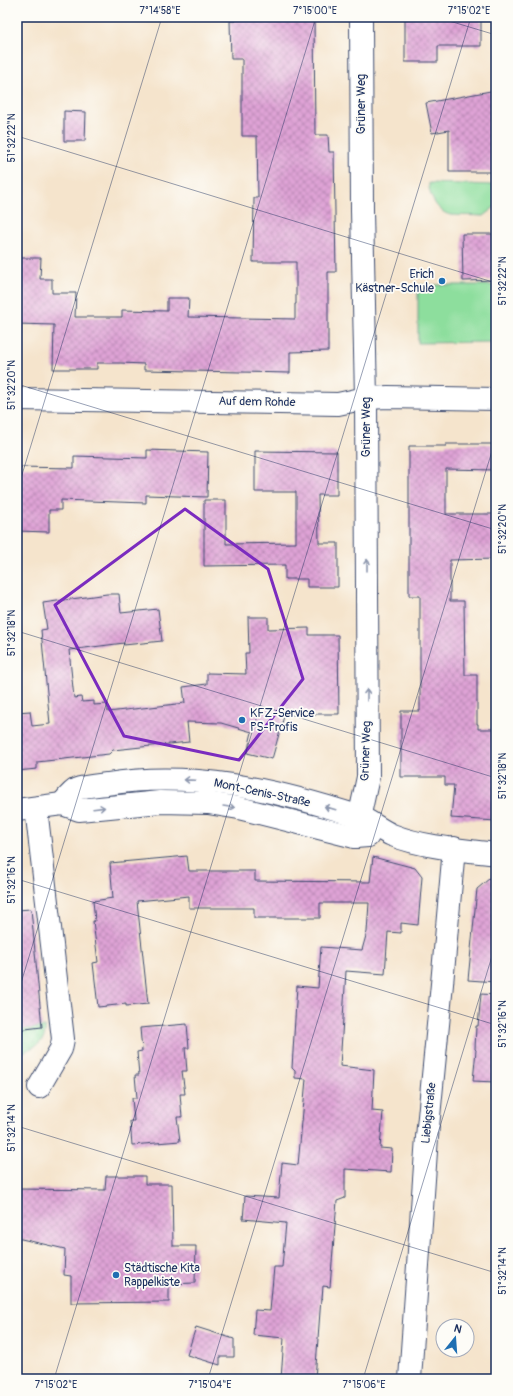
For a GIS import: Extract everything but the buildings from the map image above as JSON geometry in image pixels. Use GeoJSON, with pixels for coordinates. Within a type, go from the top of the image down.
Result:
{"type":"FeatureCollection","features":[{"type":"Feature","properties":{"kind":"street","name":"Grüner Weg"},"geometry":{"type":"LineString","coordinates":[[357,827],[368,777],[366,398],[362,210],[361,17]]}},
{"type":"Feature","properties":{"kind":"street","name":"Auf dem Rohde"},"geometry":{"type":"LineString","coordinates":[[17,399],[338,404],[366,398],[388,397],[496,399]]}},
{"type":"Feature","properties":{"kind":"street","name":"Mont-Cenis-Straße"},"geometry":{"type":"LineString","coordinates":[[39,1087],[61,1049],[63,1039],[26,809],[62,804],[76,789],[128,781],[189,780],[212,782],[248,787],[309,802],[357,827],[419,842],[496,854]]}},
{"type":"Feature","properties":{"kind":"street","name":"Liebigstraße"},"geometry":{"type":"LineString","coordinates":[[410,1379],[427,1137],[454,848]]}},
{"type":"Feature","properties":{"kind":"highlighted area"},"geometry":{"type":"Polygon","coordinates":[[[185,509],[268,569],[303,679],[239,760],[124,736],[55,605],[185,509]]]}},
{"type":"Feature","properties":{"kind":"green space"},"geometry":{"type":"Polygon","coordinates":[[[429,183],[496,185],[496,206],[483,216],[446,214],[438,207],[432,198],[429,183]]]}},
{"type":"Feature","properties":{"kind":"green space"},"geometry":{"type":"Polygon","coordinates":[[[418,285],[496,285],[496,342],[418,343],[418,285]]]}},
{"type":"Feature","properties":{"kind":"green space"},"geometry":{"type":"Polygon","coordinates":[[[45,1027],[45,1033],[40,1042],[17,1056],[17,1030],[45,1027]]]}},
{"type":"Feature","properties":{"kind":"place","name":"Erich Kästner-Schule"},"geometry":{"type":"Point","coordinates":[442,281]}},
{"type":"Feature","properties":{"kind":"place","name":"KFZ-Service PS-Profis"},"geometry":{"type":"Point","coordinates":[242,720]}},
{"type":"Feature","properties":{"kind":"place","name":"Städtische Kita Rappelkiste"},"geometry":{"type":"Point","coordinates":[116,1275]}}]}
